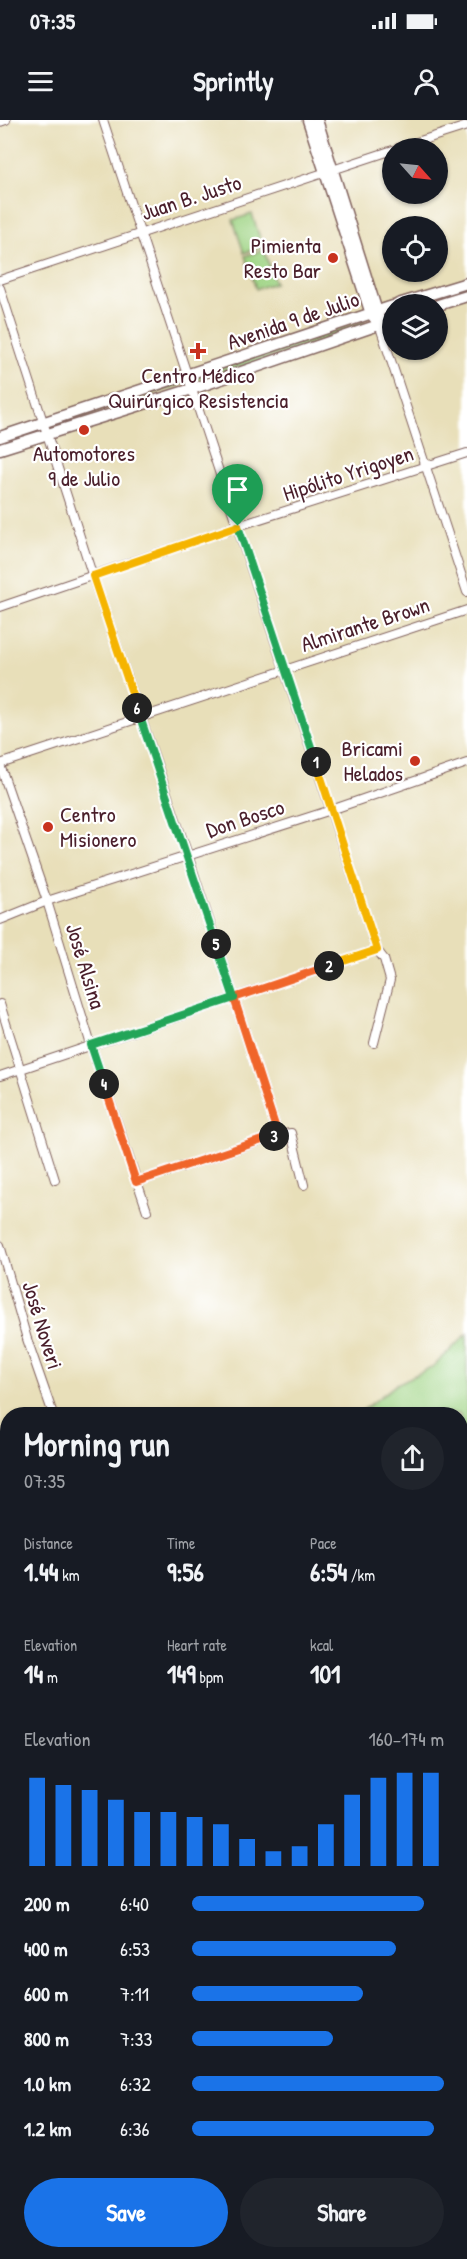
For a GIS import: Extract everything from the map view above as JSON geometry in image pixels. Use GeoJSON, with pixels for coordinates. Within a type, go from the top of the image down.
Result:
{"type":"FeatureCollection","features":[{"type":"Feature","properties":{"kind":"main road"},"geometry":{"type":"LineString","coordinates":[[308,120],[330,171]]}},
{"type":"Feature","properties":{"kind":"main road"},"geometry":{"type":"LineString","coordinates":[[317,120],[330,171],[374,312],[380,324]]}},
{"type":"Feature","properties":{"kind":"main road"},"geometry":{"type":"LineString","coordinates":[[431,294],[467,283]]}},
{"type":"Feature","properties":{"kind":"main road"},"geometry":{"type":"LineString","coordinates":[[448,302],[467,296]]}},
{"type":"Feature","properties":{"kind":"main road","name":"Avenida 9 de Julio"},"geometry":{"type":"LineString","coordinates":[[0,450],[46,428],[187,376],[382,309]]}},
{"type":"Feature","properties":{"kind":"main road","name":"Avenida 9 de Julio"},"geometry":{"type":"LineString","coordinates":[[0,437],[46,428],[192,388],[380,324]]}},
{"type":"Feature","properties":{"kind":"street"},"geometry":{"type":"LineString","coordinates":[[0,122],[6,120]]}},
{"type":"Feature","properties":{"kind":"street"},"geometry":{"type":"LineString","coordinates":[[103,120],[377,950],[384,959],[390,980],[374,1043]]}},
{"type":"Feature","properties":{"kind":"street"},"geometry":{"type":"LineString","coordinates":[[429,138],[467,126]]}},
{"type":"Feature","properties":{"kind":"street","name":"Juan B. Justo"},"geometry":{"type":"LineString","coordinates":[[0,280],[382,154]]}},
{"type":"Feature","properties":{"kind":"street"},"geometry":{"type":"LineString","coordinates":[[0,288],[93,576],[188,855],[278,1135]]}},
{"type":"Feature","properties":{"kind":"street"},"geometry":{"type":"LineString","coordinates":[[380,324],[467,592]]}},
{"type":"Feature","properties":{"kind":"street","name":"Hipólito Yrigoyen"},"geometry":{"type":"LineString","coordinates":[[0,607],[238,526],[467,453]]}},
{"type":"Feature","properties":{"kind":"street","name":"Almirante Brown"},"geometry":{"type":"LineString","coordinates":[[0,764],[467,610]]}},
{"type":"Feature","properties":{"kind":"street","name":"Don Bosco"},"geometry":{"type":"LineString","coordinates":[[0,920],[47,901],[331,810],[467,763]]}},
{"type":"Feature","properties":{"kind":"street","name":"José Alsina"},"geometry":{"type":"LineString","coordinates":[[0,764],[47,901],[91,1045],[147,1211]]}},
{"type":"Feature","properties":{"kind":"street"},"geometry":{"type":"LineString","coordinates":[[0,1076],[377,950]]}},
{"type":"Feature","properties":{"kind":"street"},"geometry":{"type":"LineString","coordinates":[[0,1004],[55,1180]]}},
{"type":"Feature","properties":{"kind":"street"},"geometry":{"type":"LineString","coordinates":[[136,1182],[278,1135],[291,1133],[304,1185]]}},
{"type":"Feature","properties":{"kind":"street","name":"José Noveri"},"geometry":{"type":"LineString","coordinates":[[0,1245],[27,1339],[51,1407]]}},
{"type":"Feature","properties":{"kind":"green space"},"geometry":{"type":"Polygon","coordinates":[[[252,214],[263,247],[244,253],[233,220],[252,214]]]}},
{"type":"Feature","properties":{"kind":"green space"},"geometry":{"type":"Polygon","coordinates":[[[264,250],[275,283],[256,289],[245,256],[264,250]]]}},
{"type":"Feature","properties":{"kind":"green space"},"geometry":{"type":"Polygon","coordinates":[[[364,321],[365,326],[197,381],[196,376],[364,321]]]}},
{"type":"Feature","properties":{"kind":"green space"},"geometry":{"type":"Polygon","coordinates":[[[182,380],[183,384],[57,425],[56,421],[182,380]]]}},
{"type":"Feature","properties":{"kind":"green space"},"geometry":{"type":"Polygon","coordinates":[[[467,1334],[467,1407],[367,1407],[397,1384],[434,1366],[467,1334]]]}},
{"type":"Feature","properties":{"kind":"place","name":"Pimienta Resto Bar"},"geometry":{"type":"Point","coordinates":[333,258]}},
{"type":"Feature","properties":{"kind":"place","name":"Centro Médico Quirúrgico Resistencia"},"geometry":{"type":"Point","coordinates":[198,351]}},
{"type":"Feature","properties":{"kind":"place","name":"Automotores 9 de Julio"},"geometry":{"type":"Point","coordinates":[84,430]}},
{"type":"Feature","properties":{"kind":"place","name":"Bricami Helados"},"geometry":{"type":"Point","coordinates":[415,761]}},
{"type":"Feature","properties":{"kind":"place","name":"Centro Misionero"},"geometry":{"type":"Point","coordinates":[48,827]}},
{"type":"Feature","properties":{"kind":"route"},"geometry":{"type":"LineString","coordinates":[[238,526],[93,576],[234,998],[91,1045],[136,1182],[278,1135],[234,998],[377,950],[238,526]]}}]}
